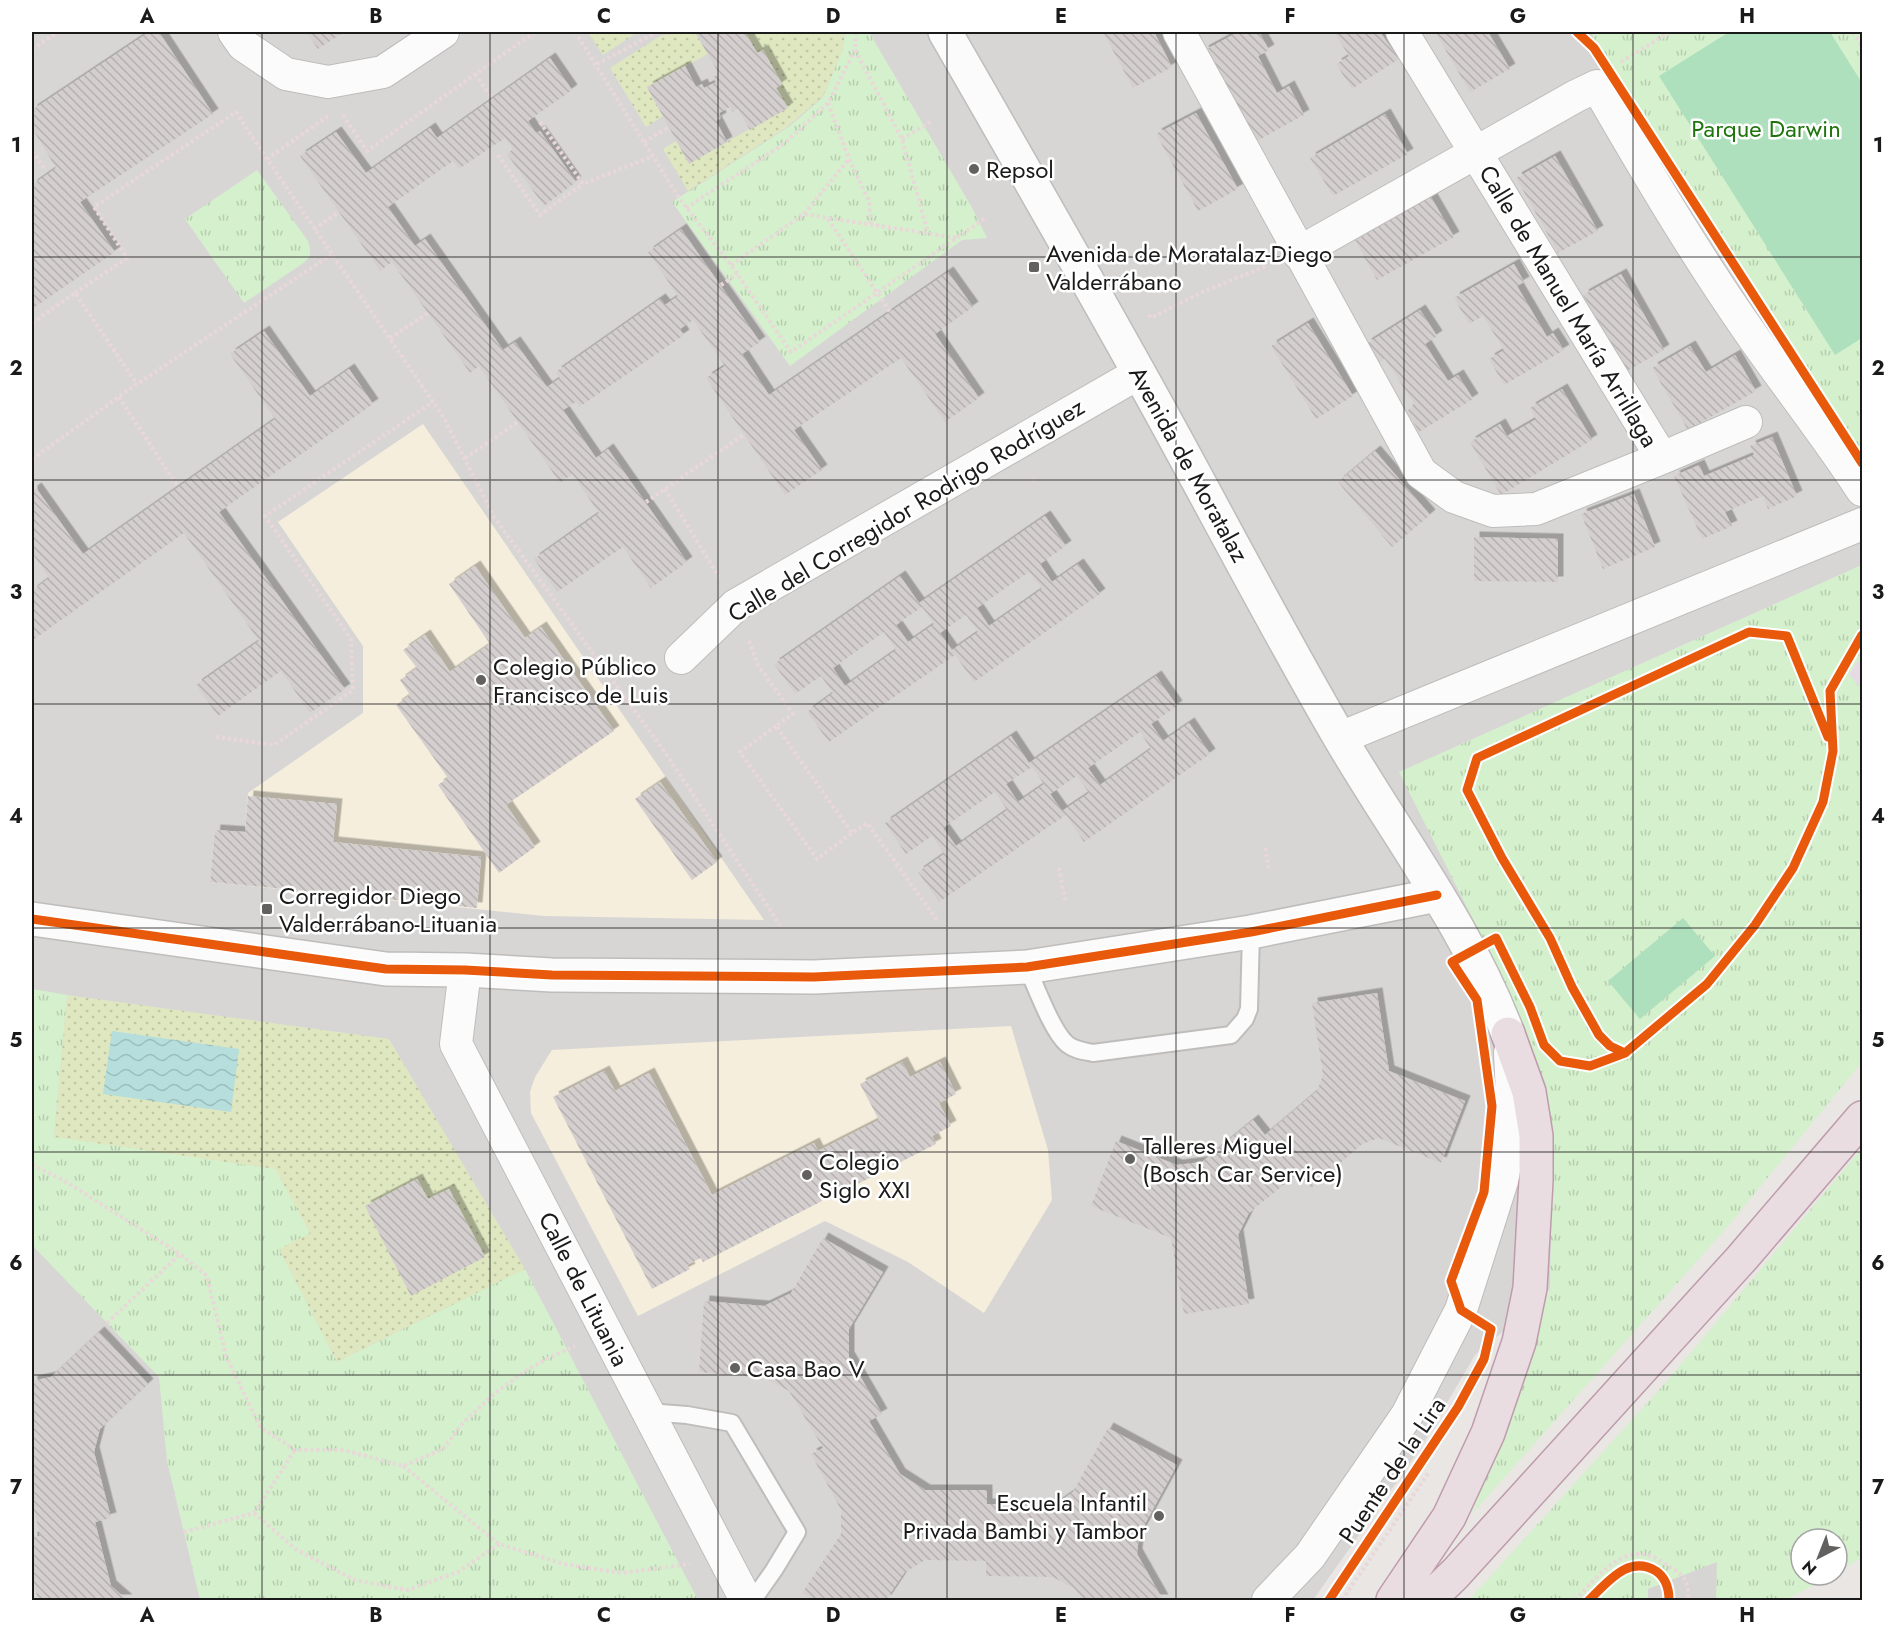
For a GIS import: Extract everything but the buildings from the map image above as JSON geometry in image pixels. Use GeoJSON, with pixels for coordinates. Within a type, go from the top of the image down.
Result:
{"type":"FeatureCollection","features":[{"type":"Feature","properties":{"kind":"highway"},"geometry":{"type":"LineString","coordinates":[[1393,1600],[1449,1517],[1488,1433],[1519,1342],[1530,1288],[1536,1136],[1529,1092],[1508,1034]]}},
{"type":"Feature","properties":{"kind":"highway"},"geometry":{"type":"LineString","coordinates":[[1428,1600],[1455,1574],[1742,1258],[1863,1118]]}},
{"type":"Feature","properties":{"kind":"street"},"geometry":{"type":"LineString","coordinates":[[234,32],[243,45],[286,74],[327,81],[383,72],[443,32]]}},
{"type":"Feature","properties":{"kind":"street","name":"Avenida de Moratalaz"},"geometry":{"type":"LineString","coordinates":[[945,32],[1139,373],[1340,738],[1437,895],[1498,1006],[1508,1034]]}},
{"type":"Feature","properties":{"kind":"street","name":"Calle de Manuel María Arrillaga"},"geometry":{"type":"LineString","coordinates":[[1179,32],[1298,253],[1421,473],[1454,497],[1493,511],[1536,509],[1746,422]]}},
{"type":"Feature","properties":{"kind":"street","name":"Calle de Manuel María Arrillaga"},"geometry":{"type":"LineString","coordinates":[[1402,32],[1662,458]]}},
{"type":"Feature","properties":{"kind":"street","name":"Calle de Manuel María Arrillaga"},"geometry":{"type":"LineString","coordinates":[[1298,253],[1597,86],[1666,206],[1751,334],[1863,490]]}},
{"type":"Feature","properties":{"kind":"street","name":"Calle del Corregidor Rodrigo Rodríguez"},"geometry":{"type":"LineString","coordinates":[[681,657],[736,605],[1139,373]]}},
{"type":"Feature","properties":{"kind":"street"},"geometry":{"type":"LineString","coordinates":[[1340,738],[1863,524]]}},
{"type":"Feature","properties":{"kind":"street"},"geometry":{"type":"LineString","coordinates":[[32,919],[386,969],[465,970],[552,975],[814,977],[1027,967],[1251,932],[1437,895]]}},
{"type":"Feature","properties":{"kind":"street","name":"Calle de Lituania"},"geometry":{"type":"LineString","coordinates":[[465,970],[456,1044],[746,1600]]}},
{"type":"Feature","properties":{"kind":"street"},"geometry":{"type":"LineString","coordinates":[[1268,1600],[1310,1556],[1407,1415],[1461,1310],[1502,1181],[1512,1128],[1508,1034]]}},
{"type":"Feature","properties":{"kind":"lane"},"geometry":{"type":"LineString","coordinates":[[1027,967],[1059,1036],[1068,1045],[1080,1050],[1093,1053],[1231,1035],[1242,1024],[1249,1009],[1251,932]]}},
{"type":"Feature","properties":{"kind":"lane"},"geometry":{"type":"LineString","coordinates":[[648,1412],[732,1422],[797,1532],[753,1600]]}},
{"type":"Feature","properties":{"kind":"path"},"geometry":{"type":"LineString","coordinates":[[32,49],[58,32]]}},
{"type":"Feature","properties":{"kind":"path"},"geometry":{"type":"LineString","coordinates":[[267,159],[334,112],[343,115],[367,151],[535,32]]}},
{"type":"Feature","properties":{"kind":"path"},"geometry":{"type":"LineString","coordinates":[[575,32],[686,208],[737,273],[791,352],[987,217]]}},
{"type":"Feature","properties":{"kind":"path"},"geometry":{"type":"LineString","coordinates":[[644,39],[645,32]]}},
{"type":"Feature","properties":{"kind":"path"},"geometry":{"type":"LineString","coordinates":[[597,64],[657,32]]}},
{"type":"Feature","properties":{"kind":"path"},"geometry":{"type":"LineString","coordinates":[[686,208],[785,143],[828,103],[855,50],[856,32]]}},
{"type":"Feature","properties":{"kind":"path"},"geometry":{"type":"LineString","coordinates":[[1617,65],[1670,32]]}},
{"type":"Feature","properties":{"kind":"path"},"geometry":{"type":"LineString","coordinates":[[1853,32],[1863,46]]}},
{"type":"Feature","properties":{"kind":"path"},"geometry":{"type":"LineString","coordinates":[[855,50],[902,138],[928,234]]}},
{"type":"Feature","properties":{"kind":"path"},"geometry":{"type":"LineString","coordinates":[[475,74],[492,98]]}},
{"type":"Feature","properties":{"kind":"path"},"geometry":{"type":"LineString","coordinates":[[828,103],[849,159],[869,201],[871,225]]}},
{"type":"Feature","properties":{"kind":"path"},"geometry":{"type":"LineString","coordinates":[[32,323],[127,258],[94,207],[236,112],[331,255],[444,418],[494,517],[664,751],[780,925]]}},
{"type":"Feature","properties":{"kind":"path"},"geometry":{"type":"LineString","coordinates":[[540,122],[583,184]]}},
{"type":"Feature","properties":{"kind":"path"},"geometry":{"type":"LineString","coordinates":[[902,138],[932,122]]}},
{"type":"Feature","properties":{"kind":"path"},"geometry":{"type":"LineString","coordinates":[[644,141],[669,126]]}},
{"type":"Feature","properties":{"kind":"path"},"geometry":{"type":"LineString","coordinates":[[32,151],[44,168]]}},
{"type":"Feature","properties":{"kind":"path"},"geometry":{"type":"LineString","coordinates":[[498,155],[540,215],[583,184],[653,156]]}},
{"type":"Feature","properties":{"kind":"path"},"geometry":{"type":"LineString","coordinates":[[731,265],[804,214],[849,159]]}},
{"type":"Feature","properties":{"kind":"path"},"geometry":{"type":"LineString","coordinates":[[314,229],[339,212]]}},
{"type":"Feature","properties":{"kind":"path"},"geometry":{"type":"LineString","coordinates":[[804,214],[956,238]]}},
{"type":"Feature","properties":{"kind":"path"},"geometry":{"type":"LineString","coordinates":[[827,218],[890,312]]}},
{"type":"Feature","properties":{"kind":"path"},"geometry":{"type":"LineString","coordinates":[[1144,309],[1151,318],[1200,293],[1298,253]]}},
{"type":"Feature","properties":{"kind":"path"},"geometry":{"type":"LineString","coordinates":[[32,459],[137,384],[331,255]]}},
{"type":"Feature","properties":{"kind":"path"},"geometry":{"type":"LineString","coordinates":[[721,285],[737,273]]}},
{"type":"Feature","properties":{"kind":"path"},"geometry":{"type":"LineString","coordinates":[[75,293],[137,384]]}},
{"type":"Feature","properties":{"kind":"path"},"geometry":{"type":"LineString","coordinates":[[390,338],[428,313]]}},
{"type":"Feature","properties":{"kind":"path"},"geometry":{"type":"LineString","coordinates":[[118,397],[178,487]]}},
{"type":"Feature","properties":{"kind":"path"},"geometry":{"type":"LineString","coordinates":[[216,737],[274,745],[353,690],[351,639],[265,516],[433,402]]}},
{"type":"Feature","properties":{"kind":"path"},"geometry":{"type":"LineString","coordinates":[[465,458],[518,422]]}},
{"type":"Feature","properties":{"kind":"path"},"geometry":{"type":"LineString","coordinates":[[646,502],[745,434]]}},
{"type":"Feature","properties":{"kind":"path"},"geometry":{"type":"LineString","coordinates":[[1033,479],[1036,484]]}},
{"type":"Feature","properties":{"kind":"path"},"geometry":{"type":"LineString","coordinates":[[665,489],[736,605]]}},
{"type":"Feature","properties":{"kind":"path"},"geometry":{"type":"LineString","coordinates":[[758,665],[793,714],[740,752],[817,859],[867,823],[937,920]]}},
{"type":"Feature","properties":{"kind":"path"},"geometry":{"type":"LineString","coordinates":[[776,726],[852,833]]}},
{"type":"Feature","properties":{"kind":"path"},"geometry":{"type":"LineString","coordinates":[[1265,848],[1269,868]]}},
{"type":"Feature","properties":{"kind":"path"},"geometry":{"type":"LineString","coordinates":[[1059,868],[1065,900]]}},
{"type":"Feature","properties":{"kind":"path"},"geometry":{"type":"LineString","coordinates":[[32,1165],[63,1180],[180,1254],[207,1276],[226,1356],[260,1427],[295,1450],[343,1450],[403,1466],[499,1544],[564,1564],[621,1573],[680,1567],[722,1556]]}},
{"type":"Feature","properties":{"kind":"path"},"geometry":{"type":"LineString","coordinates":[[107,1323],[180,1254]]}},
{"type":"Feature","properties":{"kind":"path"},"geometry":{"type":"LineString","coordinates":[[403,1466],[443,1449],[463,1423],[494,1394],[518,1376],[544,1360],[606,1331]]}},
{"type":"Feature","properties":{"kind":"path"},"geometry":{"type":"LineString","coordinates":[[184,1532],[254,1513],[295,1450]]}},
{"type":"Feature","properties":{"kind":"path"},"geometry":{"type":"LineString","coordinates":[[1342,1600],[1435,1463]]}},
{"type":"Feature","properties":{"kind":"path"},"geometry":{"type":"LineString","coordinates":[[254,1513],[297,1550],[355,1580],[407,1590],[458,1572],[499,1544]]}},
{"type":"Feature","properties":{"kind":"path"},"geometry":{"type":"LineString","coordinates":[[1575,1600],[1615,1561],[1629,1556],[1648,1555],[1682,1575],[1689,1586],[1688,1600]]}},
{"type":"Feature","properties":{"kind":"shaded area"},"geometry":{"type":"Polygon","coordinates":[[[32,32],[1862,32],[1862,565],[1400,772],[1507,987],[1553,1129],[1550,1289],[1475,1355],[1420,1449],[1313,1600],[32,1600],[32,32]]]}},
{"type":"Feature","properties":{"kind":"shaded area","name":"Colegio Público Francisco de Luis"},"geometry":{"type":"Polygon","coordinates":[[[423,424],[764,920],[544,916],[210,882],[215,830],[245,832],[248,793],[363,713],[363,646],[278,522],[423,424]]]}},
{"type":"Feature","properties":{"kind":"shaded area"},"geometry":{"type":"Polygon","coordinates":[[[1862,655],[1862,690],[1849,674],[1862,655]]]}},
{"type":"Feature","properties":{"kind":"shaded area","name":"Colegio Siglo XXI"},"geometry":{"type":"Polygon","coordinates":[[[1011,1026],[1048,1150],[1052,1200],[984,1313],[908,1262],[825,1221],[638,1316],[531,1113],[530,1092],[535,1077],[552,1050],[1011,1026]]]}},
{"type":"Feature","properties":{"kind":"green space"},"geometry":{"type":"Polygon","coordinates":[[[588,32],[638,32],[603,55],[588,32]]]}},
{"type":"Feature","properties":{"kind":"green space"},"geometry":{"type":"Polygon","coordinates":[[[695,32],[708,54],[647,87],[663,116],[646,127],[610,68],[662,35],[695,32]]]}},
{"type":"Feature","properties":{"kind":"green space"},"geometry":{"type":"Polygon","coordinates":[[[845,32],[843,49],[823,96],[787,127],[688,191],[663,149],[676,141],[689,163],[787,108],[776,88],[782,84],[757,53],[745,33],[845,32]]]}},
{"type":"Feature","properties":{"kind":"green space"},"geometry":{"type":"Polygon","coordinates":[[[845,32],[869,32],[971,206],[987,238],[962,240],[790,366],[672,202],[790,126],[823,97],[843,49],[845,32]]]}},
{"type":"Feature","properties":{"kind":"green space","name":"Parque Darwin"},"geometry":{"type":"Polygon","coordinates":[[[1590,32],[1862,32],[1862,463],[1590,32]]]}},
{"type":"Feature","properties":{"kind":"green space","name":"Parque Darwin"},"geometry":{"type":"Polygon","coordinates":[[[1729,32],[1830,32],[1862,83],[1862,338],[1835,355],[1659,76],[1729,32]]]}},
{"type":"Feature","properties":{"kind":"green space"},"geometry":{"type":"Polygon","coordinates":[[[257,170],[308,241],[310,254],[302,264],[244,303],[185,219],[257,170]]]}},
{"type":"Feature","properties":{"kind":"green space"},"geometry":{"type":"Polygon","coordinates":[[[1862,565],[1862,655],[1849,674],[1862,690],[1862,1062],[1729,1225],[1472,1514],[1550,1289],[1553,1129],[1507,987],[1399,772],[1862,565]]]}},
{"type":"Feature","properties":{"kind":"green space"},"geometry":{"type":"Polygon","coordinates":[[[1683,918],[1715,956],[1640,1019],[1608,981],[1683,918]]]}},
{"type":"Feature","properties":{"kind":"green space"},"geometry":{"type":"Polygon","coordinates":[[[32,989],[67,995],[54,1137],[275,1169],[310,1233],[279,1249],[337,1362],[525,1269],[698,1600],[200,1600],[167,1461],[159,1377],[32,1245],[32,989]]]}},
{"type":"Feature","properties":{"kind":"green space"},"geometry":{"type":"Polygon","coordinates":[[[67,995],[389,1039],[525,1269],[337,1362],[279,1249],[54,1138],[67,995]]]}},
{"type":"Feature","properties":{"kind":"green space"},"geometry":{"type":"Polygon","coordinates":[[[1862,1148],[1862,1558],[1849,1565],[1849,1527],[1789,1527],[1789,1587],[1810,1587],[1786,1600],[1469,1600],[1668,1380],[1862,1148]]]}},
{"type":"Feature","properties":{"kind":"water"},"geometry":{"type":"Polygon","coordinates":[[[112,1031],[239,1049],[231,1112],[103,1094],[112,1031]]]}},
{"type":"Feature","properties":{"kind":"pier"},"geometry":{"type":"Polygon","coordinates":[[[1717,1562],[1716,1600],[1648,1600],[1648,1589],[1717,1562]]]}},
{"type":"Feature","properties":{"kind":"cycle path"},"geometry":{"type":"LineString","coordinates":[[1577,32],[1594,48],[1862,463]]}},
{"type":"Feature","properties":{"kind":"cycle path"},"geometry":{"type":"LineString","coordinates":[[1625,1053],[1610,1046],[1599,1035],[1572,987],[1550,938],[1502,858],[1467,790],[1477,758],[1749,632],[1787,636],[1828,737]]}},
{"type":"Feature","properties":{"kind":"cycle path","name":"Puente de la Lira"},"geometry":{"type":"LineString","coordinates":[[1329,1600],[1458,1407],[1484,1359],[1491,1329],[1461,1310],[1451,1281],[1484,1192],[1492,1106],[1477,1000],[1452,962],[1496,938],[1530,1007],[1544,1045],[1560,1061],[1590,1066],[1625,1053],[1707,984],[1755,925],[1793,868],[1823,802],[1833,751],[1830,691],[1862,635]]}},
{"type":"Feature","properties":{"kind":"cycle path"},"geometry":{"type":"LineString","coordinates":[[32,919],[386,969],[465,970],[552,975],[814,977],[1027,967],[1251,932],[1437,895]]}},
{"type":"Feature","properties":{"kind":"cycle path"},"geometry":{"type":"LineString","coordinates":[[1589,1600],[1619,1573],[1636,1566],[1656,1571],[1662,1577],[1669,1600]]}},
{"type":"Feature","properties":{"kind":"place","name":"Repsol"},"geometry":{"type":"Point","coordinates":[974,169]}},
{"type":"Feature","properties":{"kind":"place","name":"Avenida de Moratalaz-Diego Valderrábano"},"geometry":{"type":"Point","coordinates":[1034,267]}},
{"type":"Feature","properties":{"kind":"place","name":"Colegio Público Francisco de Luis"},"geometry":{"type":"Point","coordinates":[481,680]}},
{"type":"Feature","properties":{"kind":"place","name":"Corregidor Diego Valderrábano-Lituania"},"geometry":{"type":"Point","coordinates":[267,909]}},
{"type":"Feature","properties":{"kind":"place","name":"Talleres Miguel (Bosch Car Service)"},"geometry":{"type":"Point","coordinates":[1130,1159]}},
{"type":"Feature","properties":{"kind":"place","name":"Colegio Siglo XXI"},"geometry":{"type":"Point","coordinates":[807,1175]}},
{"type":"Feature","properties":{"kind":"place","name":"Casa Bao V"},"geometry":{"type":"Point","coordinates":[735,1368]}},
{"type":"Feature","properties":{"kind":"place","name":"Escuela Infantil Privada Bambi y Tambor"},"geometry":{"type":"Point","coordinates":[1159,1516]}}]}
